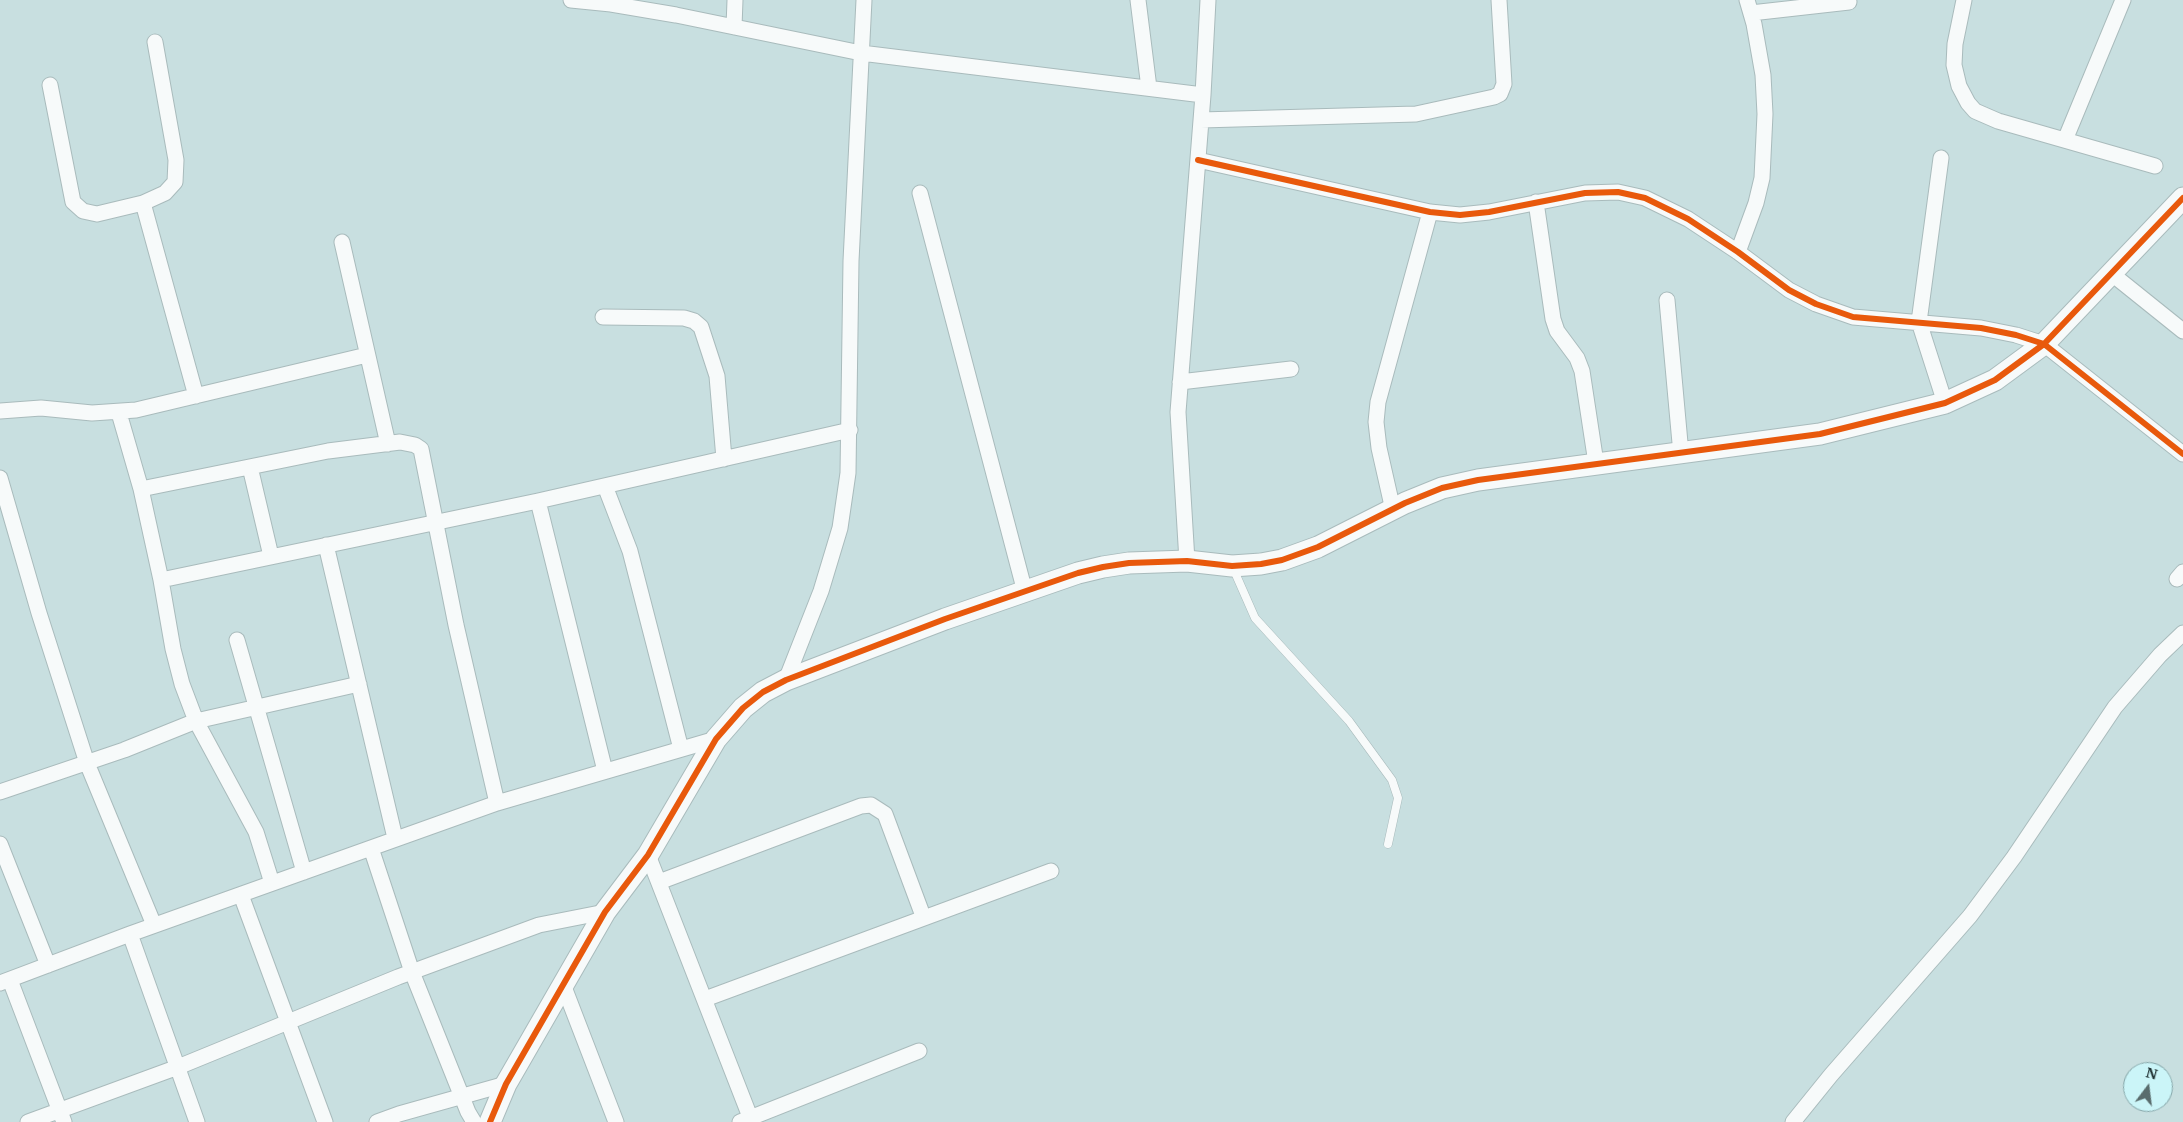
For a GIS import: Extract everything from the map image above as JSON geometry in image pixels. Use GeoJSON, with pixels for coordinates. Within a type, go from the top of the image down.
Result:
{"type":"FeatureCollection","features":[{"type":"Feature","properties":{"kind":"street"},"geometry":{"type":"LineString","coordinates":[[571,0],[636,4],[734,27],[861,53],[1204,94]]}},
{"type":"Feature","properties":{"kind":"street"},"geometry":{"type":"LineString","coordinates":[[734,27],[735,0]]}},
{"type":"Feature","properties":{"kind":"street"},"geometry":{"type":"LineString","coordinates":[[786,680],[821,591],[840,528],[848,473],[851,261],[864,0]]}},
{"type":"Feature","properties":{"kind":"street"},"geometry":{"type":"LineString","coordinates":[[1138,0],[1149,88]]}},
{"type":"Feature","properties":{"kind":"street"},"geometry":{"type":"LineString","coordinates":[[1188,561],[1178,412],[1204,94],[1208,0]]}},
{"type":"Feature","properties":{"kind":"street"},"geometry":{"type":"LineString","coordinates":[[1201,120],[1416,114],[1494,97],[1500,94],[1504,84],[1499,0]]}},
{"type":"Feature","properties":{"kind":"street"},"geometry":{"type":"LineString","coordinates":[[1964,0],[1955,44],[1954,65],[1959,86],[1968,103],[1975,111],[1998,121],[2155,166]]}},
{"type":"Feature","properties":{"kind":"street"},"geometry":{"type":"LineString","coordinates":[[2065,140],[2122,0]]}},
{"type":"Feature","properties":{"kind":"street"},"geometry":{"type":"LineString","coordinates":[[1738,252],[1756,203],[1762,178],[1765,114],[1763,75],[1749,6],[1849,2]]}},
{"type":"Feature","properties":{"kind":"street"},"geometry":{"type":"LineString","coordinates":[[50,85],[73,202],[83,210],[96,214],[143,203],[165,194],[175,182],[176,160],[155,42]]}},
{"type":"Feature","properties":{"kind":"street"},"geometry":{"type":"LineString","coordinates":[[1941,158],[1919,322],[1945,403]]}},
{"type":"Feature","properties":{"kind":"street"},"geometry":{"type":"LineString","coordinates":[[1198,160],[1430,212],[1460,215],[1489,212],[1585,192],[1618,192],[1645,198],[1688,219],[1738,252],[1789,290],[1816,304],[1853,316],[1981,328],[2016,335],[2044,344],[2183,454]]}},
{"type":"Feature","properties":{"kind":"street"},"geometry":{"type":"LineString","coordinates":[[920,192],[1025,592]]}},
{"type":"Feature","properties":{"kind":"street"},"geometry":{"type":"LineString","coordinates":[[490,1122],[506,1084],[564,987],[605,912],[648,855],[716,739],[743,708],[763,692],[786,680],[1025,592],[1103,567],[1129,563],[1188,561],[1232,566],[1261,564],[1318,547],[1442,488],[1596,463],[1681,454],[1820,434],[1945,403],[1995,380],[2044,344],[2183,198]]}},
{"type":"Feature","properties":{"kind":"street"},"geometry":{"type":"LineString","coordinates":[[1536,202],[1554,319],[1557,331],[1577,358],[1582,371],[1596,463]]}},
{"type":"Feature","properties":{"kind":"street"},"geometry":{"type":"LineString","coordinates":[[143,203],[196,396]]}},
{"type":"Feature","properties":{"kind":"street"},"geometry":{"type":"LineString","coordinates":[[1393,510],[1379,448],[1376,422],[1378,402],[1430,212]]}},
{"type":"Feature","properties":{"kind":"street"},"geometry":{"type":"LineString","coordinates":[[342,242],[388,444]]}},
{"type":"Feature","properties":{"kind":"street"},"geometry":{"type":"LineString","coordinates":[[2112,274],[2183,330]]}},
{"type":"Feature","properties":{"kind":"street"},"geometry":{"type":"LineString","coordinates":[[1667,300],[1681,454]]}},
{"type":"Feature","properties":{"kind":"street"},"geometry":{"type":"LineString","coordinates":[[603,317],[684,318],[694,321],[701,327],[717,376],[724,459]]}},
{"type":"Feature","properties":{"kind":"street"},"geometry":{"type":"LineString","coordinates":[[0,412],[41,408],[119,413],[367,355]]}},
{"type":"Feature","properties":{"kind":"street"},"geometry":{"type":"LineString","coordinates":[[1180,382],[1291,369]]}},
{"type":"Feature","properties":{"kind":"street"},"geometry":{"type":"LineString","coordinates":[[119,413],[141,489],[161,580],[173,649],[182,684],[196,722],[249,816],[272,883]]}},
{"type":"Feature","properties":{"kind":"street"},"geometry":{"type":"LineString","coordinates":[[161,580],[538,501],[850,430]]}},
{"type":"Feature","properties":{"kind":"street"},"geometry":{"type":"LineString","coordinates":[[141,489],[328,451],[400,442],[415,445],[421,449],[456,625],[498,803]]}},
{"type":"Feature","properties":{"kind":"street"},"geometry":{"type":"LineString","coordinates":[[250,467],[271,556]]}},
{"type":"Feature","properties":{"kind":"street"},"geometry":{"type":"LineString","coordinates":[[0,478],[39,613],[87,763],[154,925]]}},
{"type":"Feature","properties":{"kind":"street"},"geometry":{"type":"LineString","coordinates":[[605,486],[630,551],[681,749]]}},
{"type":"Feature","properties":{"kind":"street"},"geometry":{"type":"LineString","coordinates":[[538,501],[605,771]]}},
{"type":"Feature","properties":{"kind":"street"},"geometry":{"type":"LineString","coordinates":[[326,545],[395,838]]}},
{"type":"Feature","properties":{"kind":"street"},"geometry":{"type":"LineString","coordinates":[[1794,1122],[1831,1075],[1970,916],[2014,857],[2115,707],[2160,654],[2183,633]]}},
{"type":"Feature","properties":{"kind":"street"},"geometry":{"type":"LineString","coordinates":[[237,640],[304,872]]}},
{"type":"Feature","properties":{"kind":"street"},"geometry":{"type":"LineString","coordinates":[[0,792],[87,763],[196,722],[358,684]]}},
{"type":"Feature","properties":{"kind":"street"},"geometry":{"type":"LineString","coordinates":[[62,1116],[5,982],[154,925],[395,838],[498,803],[716,739]]}},
{"type":"Feature","properties":{"kind":"street"},"geometry":{"type":"LineString","coordinates":[[659,882],[861,806],[871,805],[885,814],[923,916]]}},
{"type":"Feature","properties":{"kind":"street"},"geometry":{"type":"LineString","coordinates":[[0,844],[48,965]]}},
{"type":"Feature","properties":{"kind":"street"},"geometry":{"type":"LineString","coordinates":[[371,848],[412,972],[474,1122]]}},
{"type":"Feature","properties":{"kind":"street"},"geometry":{"type":"LineString","coordinates":[[648,855],[704,999],[748,1121],[919,1051]]}},
{"type":"Feature","properties":{"kind":"street"},"geometry":{"type":"LineString","coordinates":[[704,999],[1051,870]]}},
{"type":"Feature","properties":{"kind":"street"},"geometry":{"type":"LineString","coordinates":[[241,894],[290,1021],[326,1122]]}},
{"type":"Feature","properties":{"kind":"street"},"geometry":{"type":"LineString","coordinates":[[28,1122],[62,1116],[412,972],[539,925],[605,912]]}},
{"type":"Feature","properties":{"kind":"street"},"geometry":{"type":"LineString","coordinates":[[130,934],[197,1122]]}},
{"type":"Feature","properties":{"kind":"street"},"geometry":{"type":"LineString","coordinates":[[564,987],[616,1122]]}},
{"type":"Feature","properties":{"kind":"street"},"geometry":{"type":"LineString","coordinates":[[377,1122],[506,1084]]}},
{"type":"Feature","properties":{"kind":"lane"},"geometry":{"type":"LineString","coordinates":[[1232,566],[1255,618],[1349,721],[1392,780],[1398,798],[1388,844]]}},
{"type":"Feature","properties":{"kind":"cycle path"},"geometry":{"type":"LineString","coordinates":[[1198,160],[1430,212],[1460,215],[1489,212],[1585,193],[1618,192],[1645,198],[1688,219],[1738,252],[1789,290],[1816,304],[1853,317],[1981,328],[2016,335],[2044,344],[2183,454]]}},
{"type":"Feature","properties":{"kind":"cycle path"},"geometry":{"type":"LineString","coordinates":[[490,1122],[506,1084],[605,912],[648,855],[716,739],[743,708],[763,692],[786,680],[945,619],[1078,573],[1129,563],[1187,561],[1232,566],[1282,560],[1318,547],[1405,503],[1442,488],[1478,480],[1820,434],[1945,403],[1995,380],[2044,344],[2183,198]]}}]}
